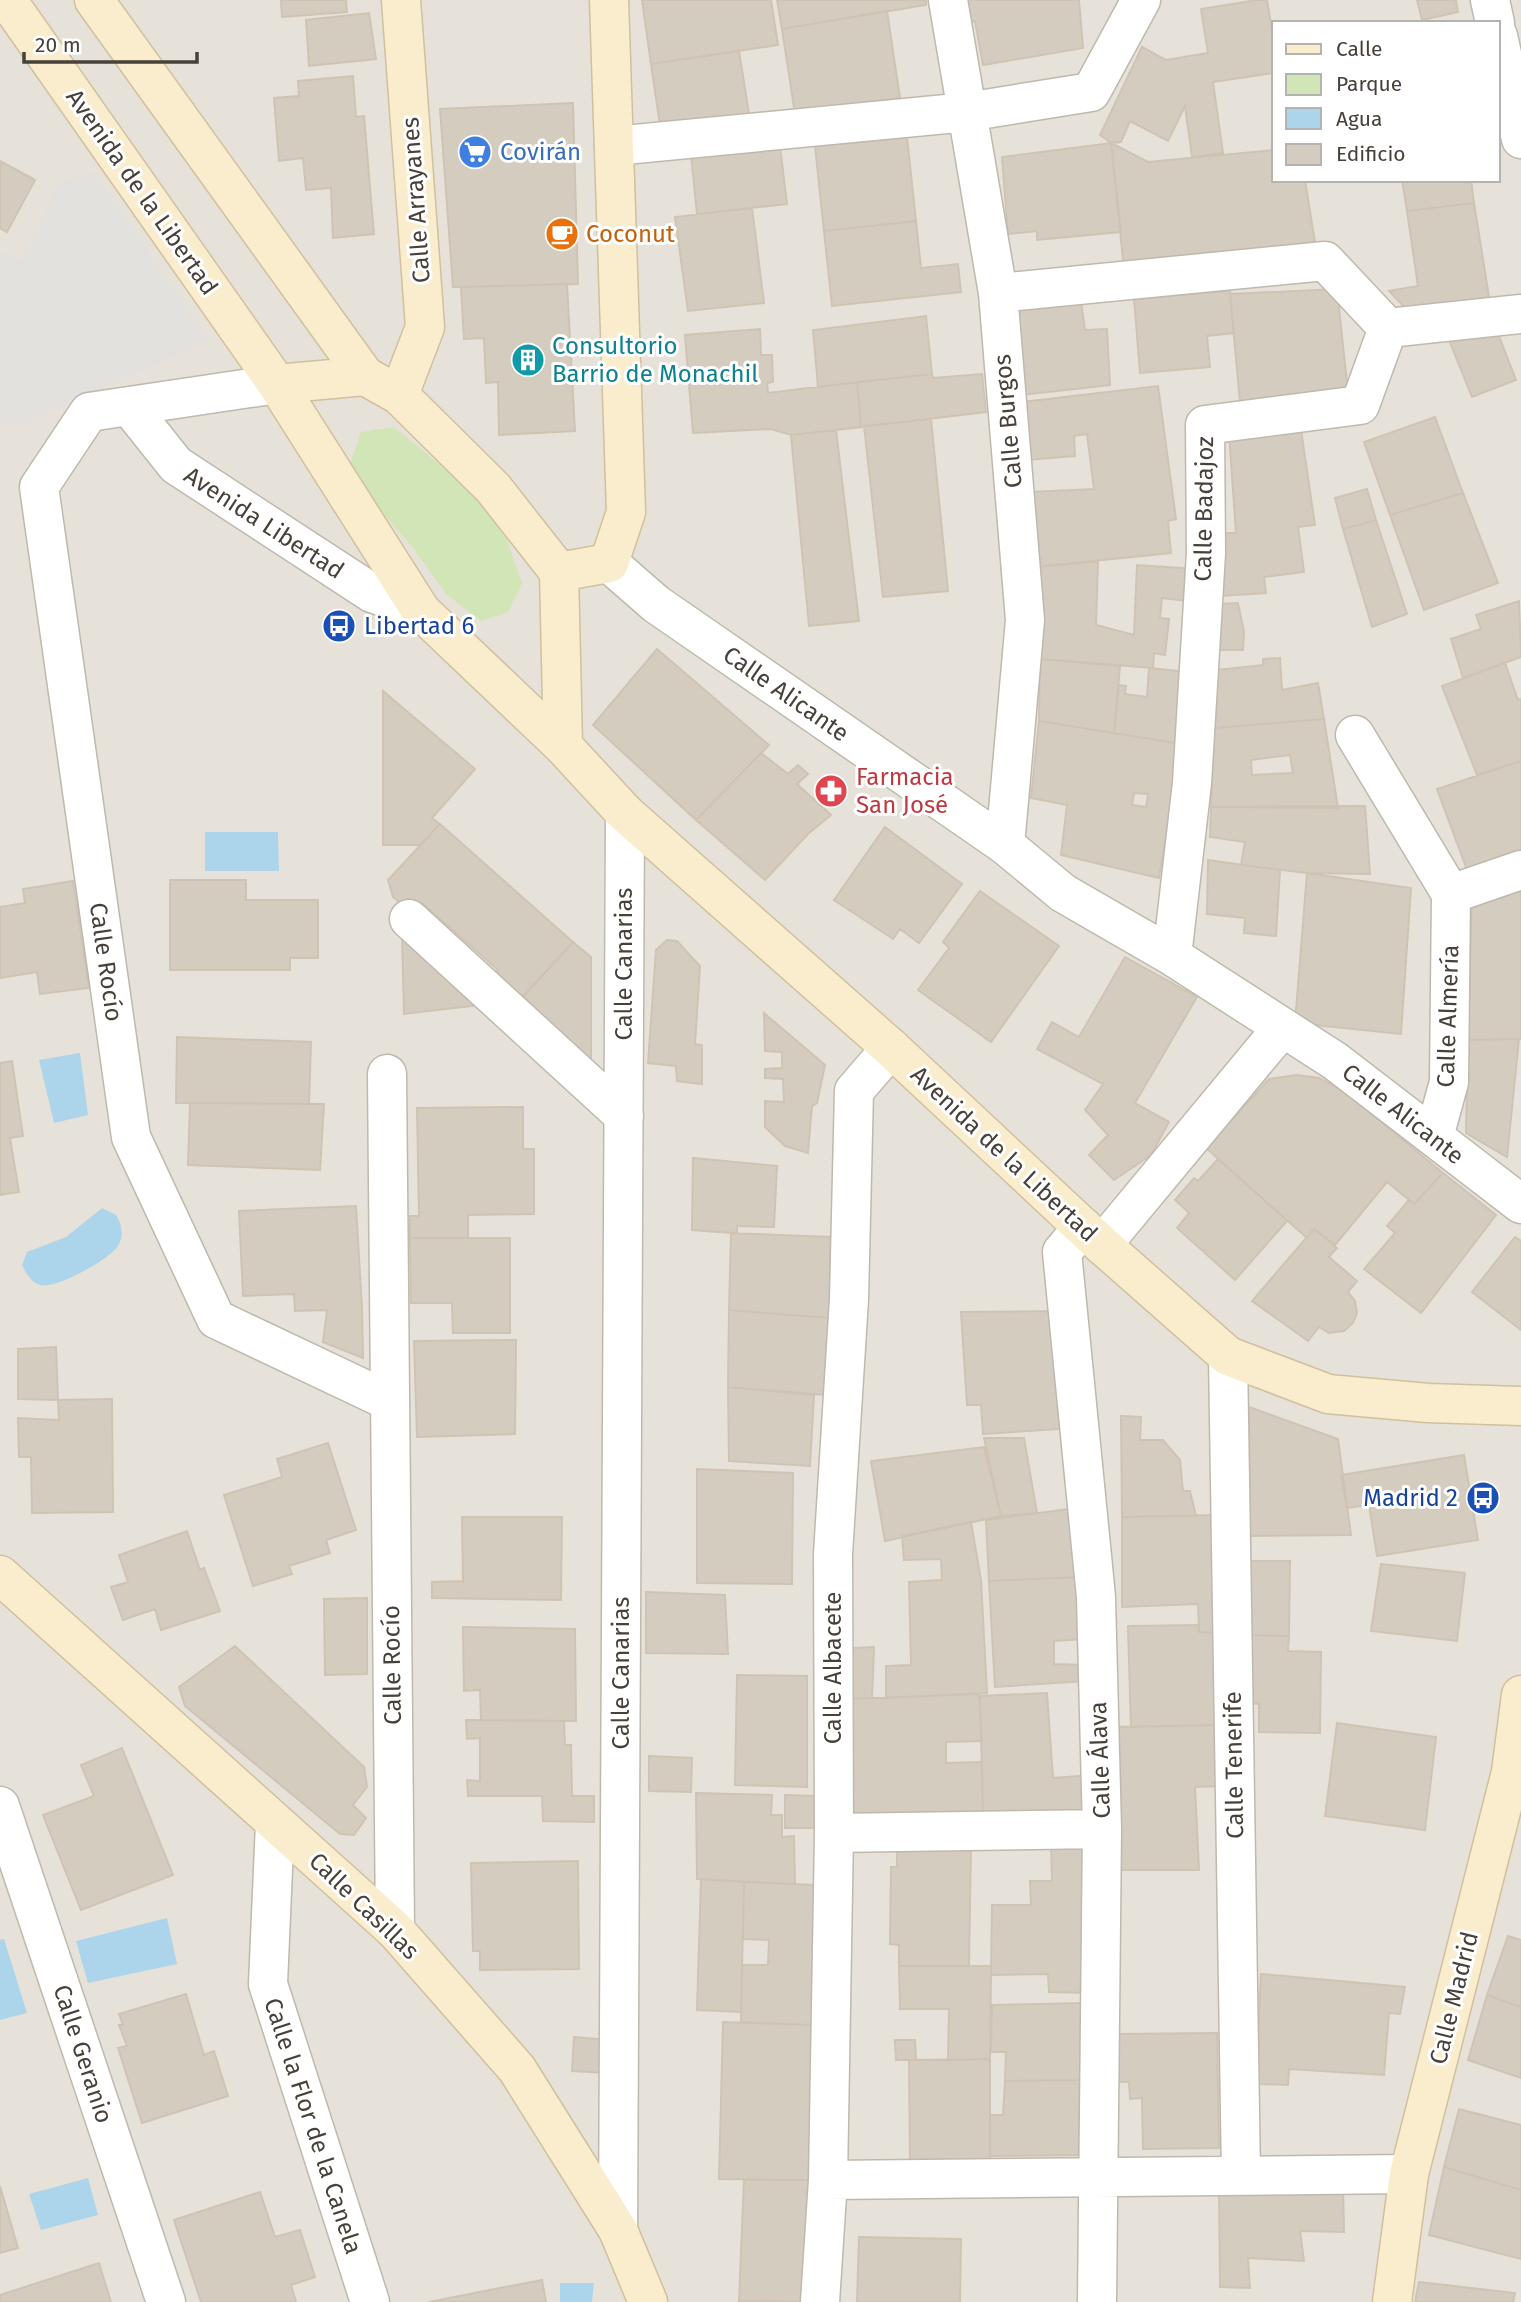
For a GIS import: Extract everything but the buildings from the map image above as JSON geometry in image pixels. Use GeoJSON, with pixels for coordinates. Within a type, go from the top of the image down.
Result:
{"type":"FeatureCollection","features":[{"type":"Feature","properties":{"kind":"street","name":"Avenida de la Libertad"},"geometry":{"type":"LineString","coordinates":[[7,0],[277,384],[421,611],[563,746],[625,813],[891,1048],[1092,1236],[1228,1356],[1328,1394],[1428,1403],[1521,1406]]}},
{"type":"Feature","properties":{"kind":"street"},"geometry":{"type":"LineString","coordinates":[[94,0],[365,376],[399,395],[493,488],[559,572],[563,746]]}},
{"type":"Feature","properties":{"kind":"street","name":"Calle Arrayanes"},"geometry":{"type":"LineString","coordinates":[[399,395],[425,327],[401,0]]}},
{"type":"Feature","properties":{"kind":"street"},"geometry":{"type":"LineString","coordinates":[[559,572],[609,563],[626,512],[609,0]]}},
{"type":"Feature","properties":{"kind":"street","name":"Calle Burgos"},"geometry":{"type":"LineString","coordinates":[[948,0],[998,293],[1025,620],[1005,845]]}},
{"type":"Feature","properties":{"kind":"street"},"geometry":{"type":"LineString","coordinates":[[614,146],[967,112],[1091,92],[1141,0]]}},
{"type":"Feature","properties":{"kind":"street"},"geometry":{"type":"LineString","coordinates":[[1490,0],[1495,21]]}},
{"type":"Feature","properties":{"kind":"street"},"geometry":{"type":"LineString","coordinates":[[1500,46],[1521,139]]}},
{"type":"Feature","properties":{"kind":"street"},"geometry":{"type":"LineString","coordinates":[[998,293],[1325,261],[1388,328],[1521,314]]}},
{"type":"Feature","properties":{"kind":"street","name":"Calle Badajoz"},"geometry":{"type":"LineString","coordinates":[[1172,956],[1192,783],[1203,607],[1206,553],[1205,425],[1360,405],[1388,328]]}},
{"type":"Feature","properties":{"kind":"street"},"geometry":{"type":"LineString","coordinates":[[129,406],[277,384],[365,376]]}},
{"type":"Feature","properties":{"kind":"street","name":"Calle Rocío"},"geometry":{"type":"LineString","coordinates":[[129,406],[89,412],[38,487],[131,1137],[216,1319],[390,1401]]}},
{"type":"Feature","properties":{"kind":"street","name":"Avenida Libertad"},"geometry":{"type":"LineString","coordinates":[[129,406],[176,465],[372,593],[421,611]]}},
{"type":"Feature","properties":{"kind":"street","name":"Calle Alicante"},"geometry":{"type":"LineString","coordinates":[[609,563],[656,604],[1005,845],[1063,893],[1172,956],[1335,1061],[1521,1204]]}},
{"type":"Feature","properties":{"kind":"street"},"geometry":{"type":"LineString","coordinates":[[1355,735],[1451,894],[1521,870]]}},
{"type":"Feature","properties":{"kind":"street","name":"Calle Canarias"},"geometry":{"type":"LineString","coordinates":[[618,2230],[625,813]]}},
{"type":"Feature","properties":{"kind":"street","name":"Calle Almería"},"geometry":{"type":"LineString","coordinates":[[1434,1138],[1449,1082],[1451,894]]}},
{"type":"Feature","properties":{"kind":"street"},"geometry":{"type":"LineString","coordinates":[[409,919],[624,1116]]}},
{"type":"Feature","properties":{"kind":"street"},"geometry":{"type":"LineString","coordinates":[[1092,1236],[1282,1028]]}},
{"type":"Feature","properties":{"kind":"street","name":"Calle Albacete"},"geometry":{"type":"LineString","coordinates":[[820,2302],[828,2180],[834,1833],[833,1554],[849,1300],[854,1091],[891,1048]]}},
{"type":"Feature","properties":{"kind":"street","name":"Calle Rocío"},"geometry":{"type":"LineString","coordinates":[[387,1074],[395,1930]]}},
{"type":"Feature","properties":{"kind":"street","name":"Calle Álava"},"geometry":{"type":"LineString","coordinates":[[1092,1236],[1062,1252],[1096,1597],[1102,1829],[1097,2302]]}},
{"type":"Feature","properties":{"kind":"street","name":"Calle Tenerife"},"geometry":{"type":"LineString","coordinates":[[1228,1356],[1241,2175]]}},
{"type":"Feature","properties":{"kind":"street","name":"Calle Casillas"},"geometry":{"type":"LineString","coordinates":[[0,1576],[395,1930],[517,2069],[618,2230],[648,2302]]}},
{"type":"Feature","properties":{"kind":"street","name":"Calle Madrid"},"geometry":{"type":"LineString","coordinates":[[1392,2302],[1409,2174],[1511,1772],[1521,1695]]}},
{"type":"Feature","properties":{"kind":"street","name":"Calle Geranio"},"geometry":{"type":"LineString","coordinates":[[0,1806],[166,2302]]}},
{"type":"Feature","properties":{"kind":"street","name":"Calle la Flor de la Canela"},"geometry":{"type":"LineString","coordinates":[[275,1823],[268,1984],[370,2302]]}},
{"type":"Feature","properties":{"kind":"street"},"geometry":{"type":"LineString","coordinates":[[834,1833],[1102,1829]]}},
{"type":"Feature","properties":{"kind":"street"},"geometry":{"type":"LineString","coordinates":[[828,2180],[1409,2174]]}},
{"type":"Feature","properties":{"kind":"shaded area"},"geometry":{"type":"Polygon","coordinates":[[[0,0],[1521,0],[1521,2302],[0,2302],[0,0]]]}},
{"type":"Feature","properties":{"kind":"shaded area"},"geometry":{"type":"Polygon","coordinates":[[[94,172],[208,341],[16,427],[0,422],[0,250],[22,260],[58,182],[94,172]]]}},
{"type":"Feature","properties":{"kind":"green space"},"geometry":{"type":"Polygon","coordinates":[[[394,427],[468,488],[504,532],[522,583],[508,612],[481,621],[446,594],[413,548],[366,494],[349,467],[361,432],[394,427]]]}},
{"type":"Feature","properties":{"kind":"water"},"geometry":{"type":"Polygon","coordinates":[[[205,832],[278,832],[279,871],[205,871],[205,832]]]}},
{"type":"Feature","properties":{"kind":"water"},"geometry":{"type":"Polygon","coordinates":[[[80,1053],[88,1115],[54,1123],[39,1060],[80,1053]]]}},
{"type":"Feature","properties":{"kind":"water"},"geometry":{"type":"Polygon","coordinates":[[[102,1208],[116,1215],[121,1226],[120,1242],[113,1252],[82,1272],[57,1283],[40,1285],[31,1279],[22,1265],[27,1252],[66,1237],[102,1208]]]}},
{"type":"Feature","properties":{"kind":"water"},"geometry":{"type":"Polygon","coordinates":[[[167,1918],[177,1964],[88,1983],[76,1941],[167,1918]]]}},
{"type":"Feature","properties":{"kind":"water"},"geometry":{"type":"Polygon","coordinates":[[[4,1939],[27,2013],[0,2020],[0,1940],[4,1939]]]}},
{"type":"Feature","properties":{"kind":"water"},"geometry":{"type":"Polygon","coordinates":[[[88,2178],[98,2215],[41,2230],[29,2194],[88,2178]]]}},
{"type":"Feature","properties":{"kind":"water"},"geometry":{"type":"Polygon","coordinates":[[[560,2283],[594,2283],[592,2302],[560,2302],[560,2283]]]}},
{"type":"Feature","properties":{"kind":"place","name":"Covirán"},"geometry":{"type":"Point","coordinates":[475,152]}},
{"type":"Feature","properties":{"kind":"place","name":"Coconut"},"geometry":{"type":"Point","coordinates":[562,234]}},
{"type":"Feature","properties":{"kind":"place","name":"Consultorio Barrio de Monachil"},"geometry":{"type":"Point","coordinates":[528,360]}},
{"type":"Feature","properties":{"kind":"place","name":"Libertad 6"},"geometry":{"type":"Point","coordinates":[339,626]}},
{"type":"Feature","properties":{"kind":"place","name":"Farmacia San José"},"geometry":{"type":"Point","coordinates":[831,791]}},
{"type":"Feature","properties":{"kind":"place","name":"Madrid 2"},"geometry":{"type":"Point","coordinates":[1483,1498]}}]}
